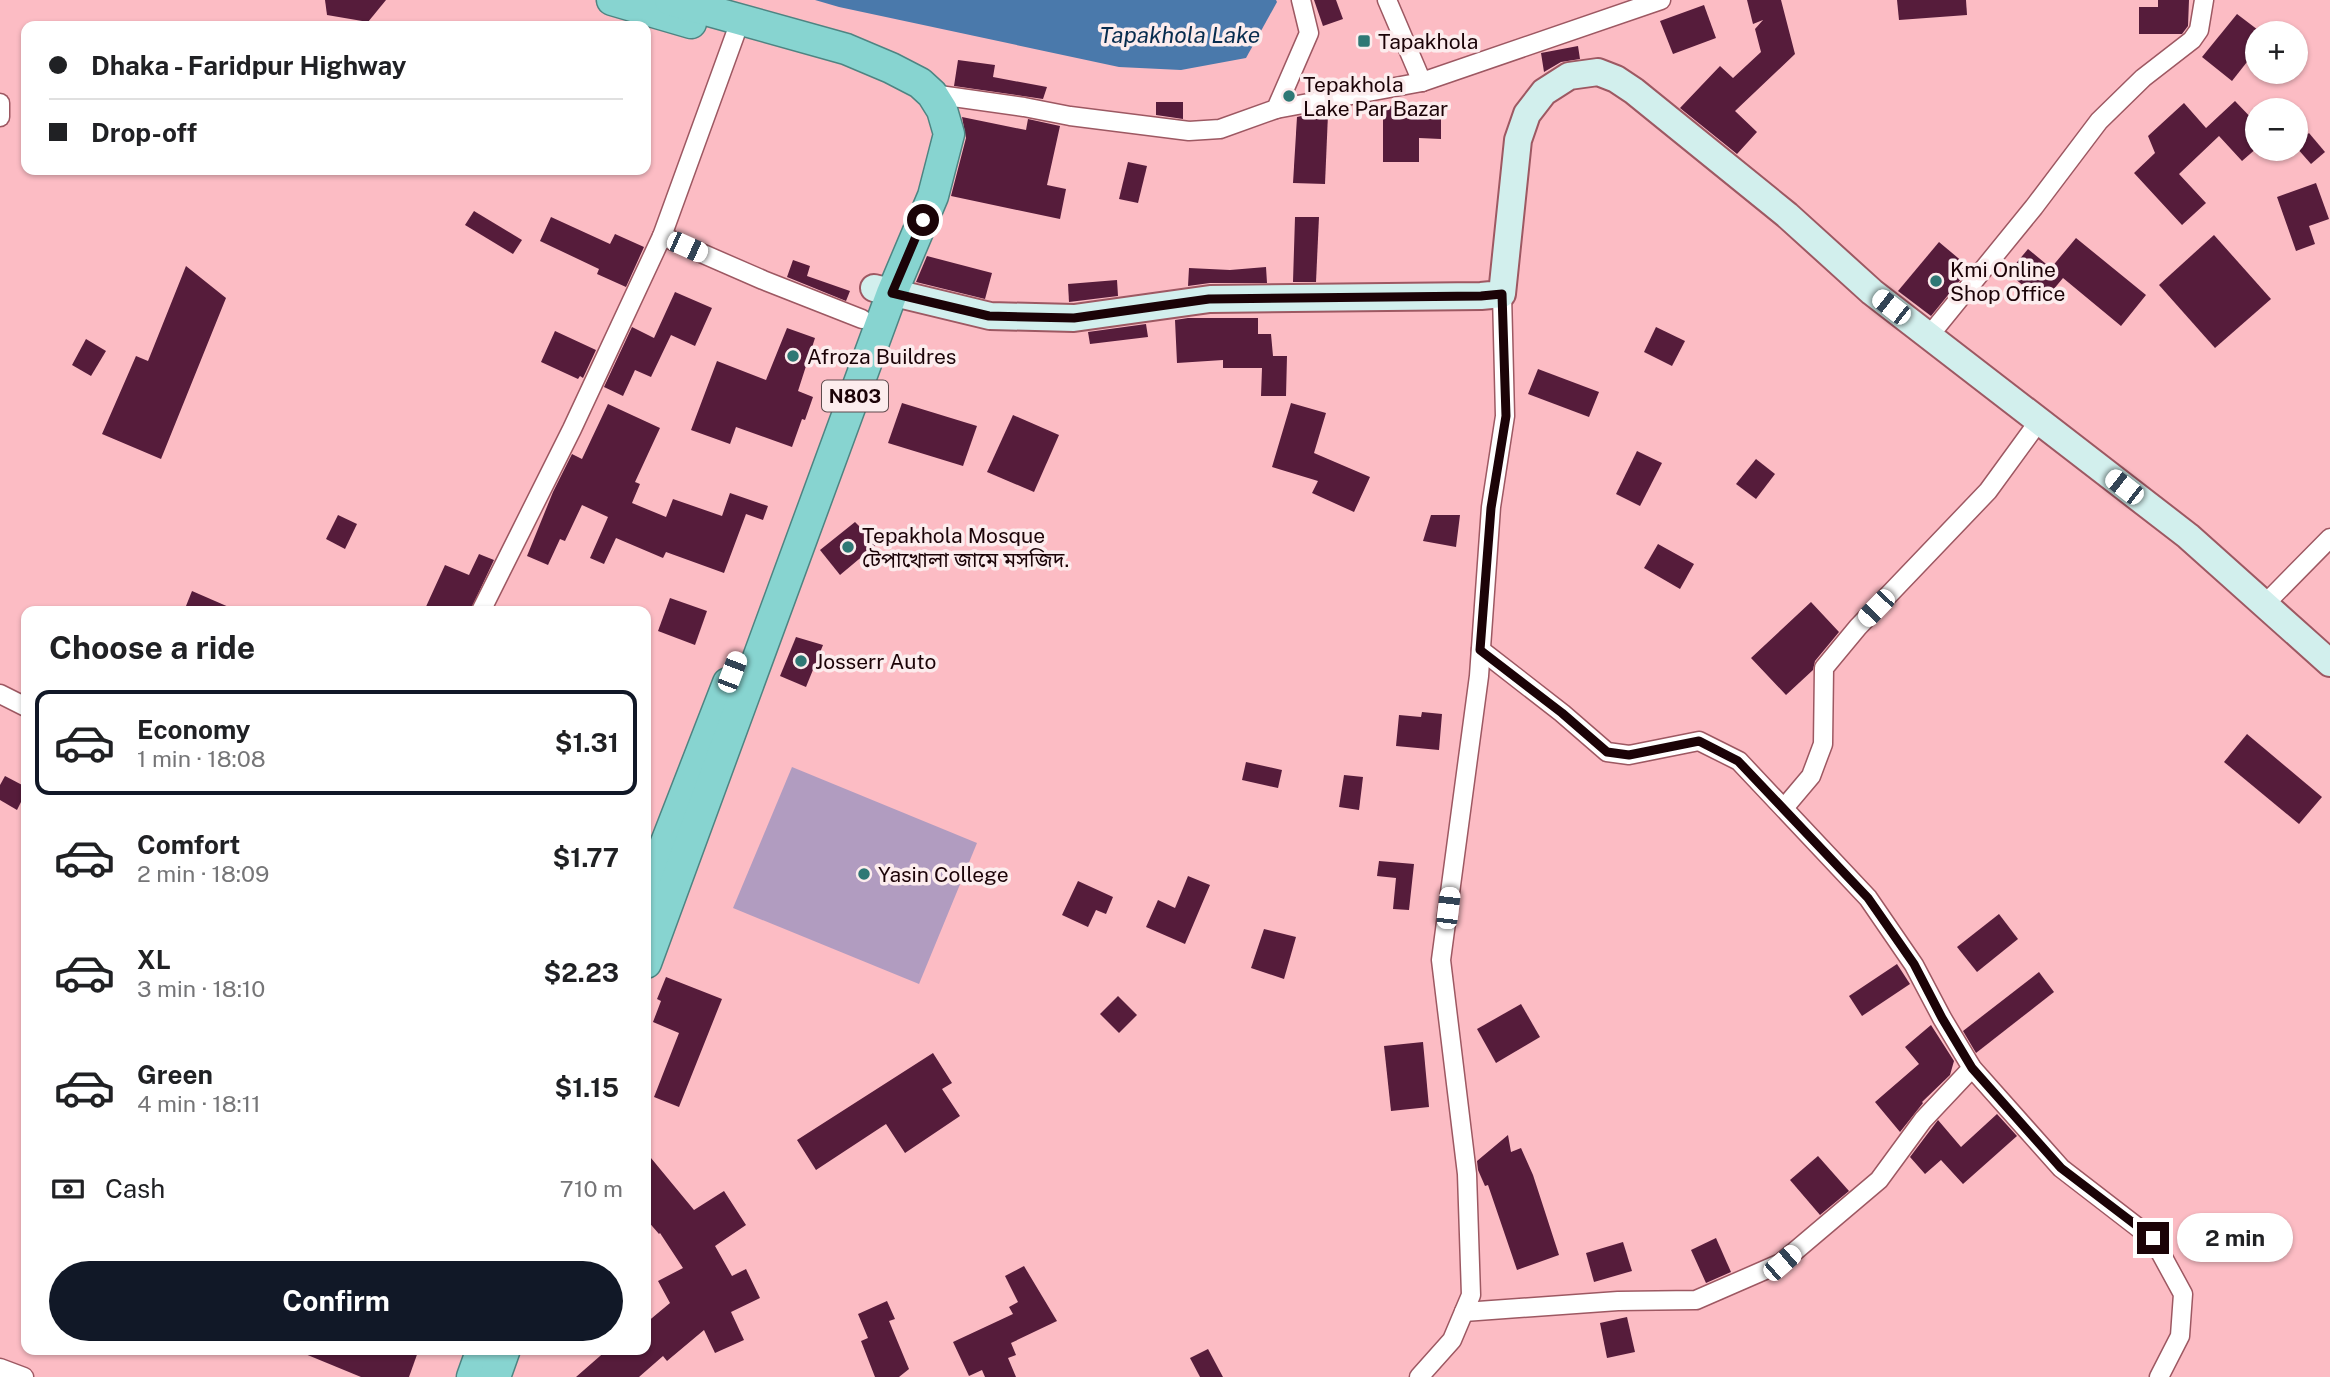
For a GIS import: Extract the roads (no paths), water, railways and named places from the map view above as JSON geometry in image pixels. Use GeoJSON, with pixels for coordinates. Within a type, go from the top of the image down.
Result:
{"type":"FeatureCollection","features":[{"type":"Feature","properties":{"kind":"highway","name":"N803"},"geometry":{"type":"LineString","coordinates":[[612,0],[840,65],[884,82],[917,108],[930,134],[918,191],[780,576],[651,949]]}},
{"type":"Feature","properties":{"kind":"highway"},"geometry":{"type":"LineString","coordinates":[[670,0],[846,49],[920,83],[932,94]]}},
{"type":"Feature","properties":{"kind":"highway","name":"N803"},"geometry":{"type":"LineString","coordinates":[[651,882],[780,576],[862,319],[883,290],[933,196],[949,134],[942,110],[932,94]]}},
{"type":"Feature","properties":{"kind":"highway"},"geometry":{"type":"LineString","coordinates":[[472,1377],[480,1355]]}},
{"type":"Feature","properties":{"kind":"highway"},"geometry":{"type":"LineString","coordinates":[[495,1377],[503,1355]]}},
{"type":"Feature","properties":{"kind":"main road"},"geometry":{"type":"LineString","coordinates":[[883,290],[989,316],[1074,318],[1209,299],[1502,294],[1518,140],[1527,114],[1544,92],[1569,76],[1598,72],[1616,79],[1634,91],[1787,215],[1872,292],[2188,536],[2330,663]]}},
{"type":"Feature","properties":{"kind":"street"},"geometry":{"type":"LineString","coordinates":[[1276,109],[1309,33],[1301,0]]}},
{"type":"Feature","properties":{"kind":"street"},"geometry":{"type":"LineString","coordinates":[[1387,0],[1422,82]]}},
{"type":"Feature","properties":{"kind":"street"},"geometry":{"type":"LineString","coordinates":[[932,94],[1070,116],[1189,131],[1220,129],[1276,109],[1422,82],[1661,0]]}},
{"type":"Feature","properties":{"kind":"street"},"geometry":{"type":"LineString","coordinates":[[1929,336],[2034,207],[2099,121],[2143,78],[2192,40],[2199,30],[2204,0]]}},
{"type":"Feature","properties":{"kind":"street"},"geometry":{"type":"LineString","coordinates":[[484,606],[572,429],[662,236],[734,35]]}},
{"type":"Feature","properties":{"kind":"street"},"geometry":{"type":"LineString","coordinates":[[0,103],[0,117]]}},
{"type":"Feature","properties":{"kind":"street"},"geometry":{"type":"LineString","coordinates":[[662,236],[862,319]]}},
{"type":"Feature","properties":{"kind":"street"},"geometry":{"type":"LineString","coordinates":[[1419,1377],[1452,1340],[1471,1295],[1467,1174],[1441,960],[1480,650],[1491,508],[1506,416],[1502,294]]}},
{"type":"Feature","properties":{"kind":"street"},"geometry":{"type":"LineString","coordinates":[[1784,808],[1811,776],[1823,744],[1824,668],[1858,627],[1988,491],[2039,421]]}},
{"type":"Feature","properties":{"kind":"street"},"geometry":{"type":"LineString","coordinates":[[2264,605],[2330,538]]}},
{"type":"Feature","properties":{"kind":"street"},"geometry":{"type":"LineString","coordinates":[[1480,650],[1562,713],[1607,752],[1629,755],[1699,741],[1738,761],[1784,808],[1868,898],[1914,964],[1972,1068],[2061,1168],[2153,1238],[2183,1294],[2180,1336],[2159,1377]]}},
{"type":"Feature","properties":{"kind":"street"},"geometry":{"type":"LineString","coordinates":[[0,694],[21,704]]}},
{"type":"Feature","properties":{"kind":"street"},"geometry":{"type":"LineString","coordinates":[[1464,1312],[1618,1301],[1696,1300],[1782,1263],[1879,1180],[1923,1120],[1972,1068]]}},
{"type":"Feature","properties":{"kind":"street"},"geometry":{"type":"LineString","coordinates":[[0,1368],[24,1377]]}},
{"type":"Feature","properties":{"kind":"water","name":"Tapakhola Lake"},"geometry":{"type":"Polygon","coordinates":[[[815,0],[1277,2],[1246,58],[1181,70],[1119,67],[815,0]]]}},
{"type":"Feature","properties":{"kind":"place","name":"Tapakhola"},"geometry":{"type":"Point","coordinates":[1364,41]}},
{"type":"Feature","properties":{"kind":"place","name":"Tepakhola Lake Par Bazar"},"geometry":{"type":"Point","coordinates":[1289,96]}},
{"type":"Feature","properties":{"kind":"place","name":"Kmi Online Shop Office"},"geometry":{"type":"Point","coordinates":[1936,281]}},
{"type":"Feature","properties":{"kind":"place","name":"Afroza Buildres"},"geometry":{"type":"Point","coordinates":[793,356]}},
{"type":"Feature","properties":{"kind":"place","name":"Tepakhola Mosque টেপাখোলা জামে মসজিদ."},"geometry":{"type":"Point","coordinates":[848,547]}},
{"type":"Feature","properties":{"kind":"place","name":"Josserr Auto"},"geometry":{"type":"Point","coordinates":[801,661]}},
{"type":"Feature","properties":{"kind":"place","name":"Yasin College"},"geometry":{"type":"Point","coordinates":[864,874]}}]}
